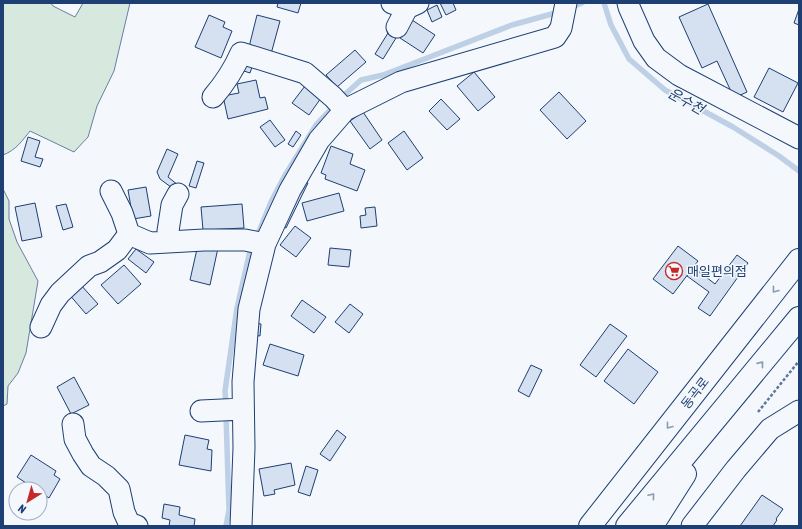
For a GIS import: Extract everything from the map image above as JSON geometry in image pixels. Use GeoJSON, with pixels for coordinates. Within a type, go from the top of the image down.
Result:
{"type":"FeatureCollection","features":[{"type":"Feature","properties":{"kind":"main road","name":"동곡로"},"geometry":{"type":"LineString","coordinates":[[590,526],[799,260]]}},
{"type":"Feature","properties":{"kind":"main road"},"geometry":{"type":"LineString","coordinates":[[627,526],[799,318]]}},
{"type":"Feature","properties":{"kind":"main road"},"geometry":{"type":"LineString","coordinates":[[652,526],[736,394]]}},
{"type":"Feature","properties":{"kind":"street"},"geometry":{"type":"LineString","coordinates":[[241,526],[244,448],[224,410],[243,382],[256,242],[290,190],[340,104],[402,82],[555,37],[561,28],[566,3]]}},
{"type":"Feature","properties":{"kind":"street"},"geometry":{"type":"LineString","coordinates":[[628,3],[644,41],[656,58],[679,76],[799,138]]}},
{"type":"Feature","properties":{"kind":"street"},"geometry":{"type":"LineString","coordinates":[[397,27],[406,5]]}},
{"type":"Feature","properties":{"kind":"street"},"geometry":{"type":"LineString","coordinates":[[213,97],[225,82],[241,53],[305,73],[340,104]]}},
{"type":"Feature","properties":{"kind":"street"},"geometry":{"type":"LineString","coordinates":[[111,191],[122,213],[129,234],[150,243],[204,240],[256,242]]}},
{"type":"Feature","properties":{"kind":"street"},"geometry":{"type":"LineString","coordinates":[[169,242],[168,232],[172,205],[178,194]]}},
{"type":"Feature","properties":{"kind":"street"},"geometry":{"type":"LineString","coordinates":[[41,327],[51,305],[60,292],[89,266],[100,262],[117,250],[129,234]]}},
{"type":"Feature","properties":{"kind":"street"},"geometry":{"type":"LineString","coordinates":[[692,526],[736,469],[770,429],[799,411]]}},
{"type":"Feature","properties":{"kind":"street"},"geometry":{"type":"LineString","coordinates":[[73,424],[75,439],[83,454],[91,466],[106,476],[119,490],[124,512],[129,523],[137,526]]}},
{"type":"Feature","properties":{"kind":"shaded area"},"geometry":{"type":"Polygon","coordinates":[[[3,3],[51,3],[53,6],[75,17],[83,3],[130,3],[114,71],[97,106],[88,137],[74,152],[30,131],[15,148],[3,155],[3,3]]]}},
{"type":"Feature","properties":{"kind":"shaded area"},"geometry":{"type":"Polygon","coordinates":[[[3,189],[9,201],[9,219],[17,242],[38,281],[26,353],[18,373],[8,386],[7,404],[3,406],[3,189]]]}},
{"type":"Feature","properties":{"kind":"building"},"geometry":{"type":"Polygon","coordinates":[[[278,3],[301,3],[298,13],[277,7],[278,3]]]}},
{"type":"Feature","properties":{"kind":"building"},"geometry":{"type":"Polygon","coordinates":[[[440,3],[453,3],[456,10],[446,15],[440,3]]]}},
{"type":"Feature","properties":{"kind":"building"},"geometry":{"type":"Polygon","coordinates":[[[708,4],[747,92],[734,98],[717,61],[702,68],[679,17],[708,4]]]}},
{"type":"Feature","properties":{"kind":"building"},"geometry":{"type":"Polygon","coordinates":[[[437,5],[442,17],[432,22],[427,10],[437,5]]]}},
{"type":"Feature","properties":{"kind":"building"},"geometry":{"type":"Polygon","coordinates":[[[799,9],[799,25],[794,23],[799,9]]]}},
{"type":"Feature","properties":{"kind":"building"},"geometry":{"type":"Polygon","coordinates":[[[209,15],[225,22],[223,27],[232,31],[221,58],[195,47],[209,15]]]}},
{"type":"Feature","properties":{"kind":"building"},"geometry":{"type":"Polygon","coordinates":[[[257,15],[280,21],[271,54],[249,47],[257,15]]]}},
{"type":"Feature","properties":{"kind":"building"},"geometry":{"type":"Polygon","coordinates":[[[412,20],[435,35],[423,53],[400,38],[412,20]]]}},
{"type":"Feature","properties":{"kind":"building"},"geometry":{"type":"Polygon","coordinates":[[[388,33],[396,38],[383,59],[375,54],[388,33]]]}},
{"type":"Feature","properties":{"kind":"building"},"geometry":{"type":"Polygon","coordinates":[[[355,50],[366,62],[337,87],[326,75],[355,50]]]}},
{"type":"Feature","properties":{"kind":"building"},"geometry":{"type":"Polygon","coordinates":[[[244,62],[253,64],[250,73],[241,70],[244,62]]]}},
{"type":"Feature","properties":{"kind":"building"},"geometry":{"type":"Polygon","coordinates":[[[769,68],[798,83],[783,112],[754,97],[769,68]]]}},
{"type":"Feature","properties":{"kind":"building"},"geometry":{"type":"Polygon","coordinates":[[[474,72],[495,97],[478,111],[457,86],[474,72]]]}},
{"type":"Feature","properties":{"kind":"building"},"geometry":{"type":"Polygon","coordinates":[[[256,80],[260,98],[265,97],[268,109],[228,119],[223,96],[239,93],[237,84],[256,80]]]}},
{"type":"Feature","properties":{"kind":"building"},"geometry":{"type":"Polygon","coordinates":[[[305,86],[321,98],[309,115],[292,103],[305,86]]]}},
{"type":"Feature","properties":{"kind":"building"},"geometry":{"type":"Polygon","coordinates":[[[559,92],[586,121],[567,139],[540,110],[559,92]]]}},
{"type":"Feature","properties":{"kind":"building"},"geometry":{"type":"Polygon","coordinates":[[[441,99],[460,119],[447,130],[429,111],[441,99]]]}},
{"type":"Feature","properties":{"kind":"building"},"geometry":{"type":"Polygon","coordinates":[[[363,112],[382,140],[370,149],[350,121],[363,112]]]}},
{"type":"Feature","properties":{"kind":"building"},"geometry":{"type":"Polygon","coordinates":[[[270,120],[285,140],[275,147],[260,127],[270,120]]]}},
{"type":"Feature","properties":{"kind":"building"},"geometry":{"type":"Polygon","coordinates":[[[296,131],[301,135],[293,147],[288,144],[296,131]]]}},
{"type":"Feature","properties":{"kind":"building"},"geometry":{"type":"Polygon","coordinates":[[[404,131],[423,158],[407,170],[388,143],[404,131]]]}},
{"type":"Feature","properties":{"kind":"building"},"geometry":{"type":"Polygon","coordinates":[[[28,137],[40,141],[35,157],[43,159],[40,167],[21,161],[28,137]]]}},
{"type":"Feature","properties":{"kind":"building"},"geometry":{"type":"Polygon","coordinates":[[[331,146],[353,154],[350,164],[365,170],[357,191],[325,179],[326,175],[321,173],[331,146]]]}},
{"type":"Feature","properties":{"kind":"building"},"geometry":{"type":"Polygon","coordinates":[[[167,149],[178,154],[168,177],[178,185],[175,190],[160,179],[157,172],[167,149]]]}},
{"type":"Feature","properties":{"kind":"building"},"geometry":{"type":"Polygon","coordinates":[[[197,161],[204,163],[196,188],[189,186],[197,161]]]}},
{"type":"Feature","properties":{"kind":"building"},"geometry":{"type":"Polygon","coordinates":[[[301,179],[308,183],[286,228],[278,225],[301,179]]]}},
{"type":"Feature","properties":{"kind":"building"},"geometry":{"type":"Polygon","coordinates":[[[146,187],[151,216],[133,219],[128,190],[146,187]]]}},
{"type":"Feature","properties":{"kind":"building"},"geometry":{"type":"Polygon","coordinates":[[[339,193],[344,211],[307,221],[302,203],[339,193]]]}},
{"type":"Feature","properties":{"kind":"building"},"geometry":{"type":"Polygon","coordinates":[[[35,203],[42,237],[22,241],[15,207],[35,203]]]}},
{"type":"Feature","properties":{"kind":"building"},"geometry":{"type":"Polygon","coordinates":[[[66,204],[73,227],[63,230],[56,206],[66,204]]]}},
{"type":"Feature","properties":{"kind":"building"},"geometry":{"type":"Polygon","coordinates":[[[242,204],[244,228],[203,230],[201,207],[242,204]]]}},
{"type":"Feature","properties":{"kind":"building"},"geometry":{"type":"Polygon","coordinates":[[[375,207],[377,226],[361,228],[360,216],[366,215],[365,208],[375,207]]]}},
{"type":"Feature","properties":{"kind":"building"},"geometry":{"type":"Polygon","coordinates":[[[295,226],[311,238],[296,257],[280,245],[295,226]]]}},
{"type":"Feature","properties":{"kind":"building"},"geometry":{"type":"Polygon","coordinates":[[[678,246],[698,261],[673,294],[653,279],[678,246]]]}},
{"type":"Feature","properties":{"kind":"building"},"geometry":{"type":"Polygon","coordinates":[[[218,248],[210,285],[190,280],[197,249],[218,248]]]}},
{"type":"Feature","properties":{"kind":"building"},"geometry":{"type":"Polygon","coordinates":[[[330,248],[351,250],[349,267],[328,265],[330,248]]]}},
{"type":"Feature","properties":{"kind":"building"},"geometry":{"type":"Polygon","coordinates":[[[136,249],[154,262],[146,273],[128,259],[136,249]]]}},
{"type":"Feature","properties":{"kind":"building"},"geometry":{"type":"Polygon","coordinates":[[[737,255],[748,263],[710,316],[698,308],[709,292],[687,276],[693,267],[715,284],[737,255]]]}},
{"type":"Feature","properties":{"kind":"building"},"geometry":{"type":"Polygon","coordinates":[[[124,265],[141,284],[118,304],[101,285],[124,265]]]}},
{"type":"Feature","properties":{"kind":"building"},"geometry":{"type":"Polygon","coordinates":[[[80,284],[98,304],[86,314],[68,293],[80,284]]]}},
{"type":"Feature","properties":{"kind":"building"},"geometry":{"type":"Polygon","coordinates":[[[302,300],[326,317],[314,333],[291,316],[302,300]]]}},
{"type":"Feature","properties":{"kind":"building"},"geometry":{"type":"Polygon","coordinates":[[[350,304],[363,314],[349,333],[335,322],[350,304]]]}},
{"type":"Feature","properties":{"kind":"building"},"geometry":{"type":"Polygon","coordinates":[[[255,323],[261,324],[260,336],[253,335],[255,323]]]}},
{"type":"Feature","properties":{"kind":"building"},"geometry":{"type":"Polygon","coordinates":[[[610,324],[627,336],[596,377],[580,365],[610,324]]]}},
{"type":"Feature","properties":{"kind":"building"},"geometry":{"type":"Polygon","coordinates":[[[270,344],[304,355],[298,376],[263,365],[270,344]]]}},
{"type":"Feature","properties":{"kind":"building"},"geometry":{"type":"Polygon","coordinates":[[[628,349],[658,372],[634,404],[604,381],[628,349]]]}},
{"type":"Feature","properties":{"kind":"building"},"geometry":{"type":"Polygon","coordinates":[[[531,365],[542,370],[529,397],[518,391],[531,365]]]}},
{"type":"Feature","properties":{"kind":"building"},"geometry":{"type":"Polygon","coordinates":[[[74,377],[89,405],[71,414],[57,387],[74,377]]]}},
{"type":"Feature","properties":{"kind":"building"},"geometry":{"type":"Polygon","coordinates":[[[337,430],[346,437],[330,461],[320,454],[337,430]]]}},
{"type":"Feature","properties":{"kind":"building"},"geometry":{"type":"Polygon","coordinates":[[[185,435],[209,440],[207,449],[212,450],[211,471],[179,465],[185,435]]]}},
{"type":"Feature","properties":{"kind":"building"},"geometry":{"type":"Polygon","coordinates":[[[31,455],[56,471],[54,475],[60,479],[49,498],[48,481],[23,481],[17,477],[31,455]]]}},
{"type":"Feature","properties":{"kind":"building"},"geometry":{"type":"Polygon","coordinates":[[[291,463],[295,485],[274,490],[275,494],[264,496],[259,469],[291,463]]]}},
{"type":"Feature","properties":{"kind":"building"},"geometry":{"type":"Polygon","coordinates":[[[306,466],[318,470],[310,496],[298,492],[306,466]]]}},
{"type":"Feature","properties":{"kind":"building"},"geometry":{"type":"Polygon","coordinates":[[[762,495],[783,509],[773,526],[740,526],[762,495]]]}},
{"type":"Feature","properties":{"kind":"building"},"geometry":{"type":"Polygon","coordinates":[[[164,504],[180,507],[179,515],[195,519],[194,526],[169,526],[170,520],[162,518],[164,504]]]}},
{"type":"Feature","properties":{"kind":"waterway"},"geometry":{"type":"LineString","coordinates":[[569,8],[582,3]]}},
{"type":"Feature","properties":{"kind":"waterway","name":"운수천"},"geometry":{"type":"LineString","coordinates":[[604,3],[611,25],[629,59],[665,90],[733,127],[779,156],[799,171]]}},
{"type":"Feature","properties":{"kind":"waterway"},"geometry":{"type":"LineString","coordinates":[[341,98],[361,80],[383,75],[512,25],[559,12]]}},
{"type":"Feature","properties":{"kind":"waterway"},"geometry":{"type":"LineString","coordinates":[[258,234],[271,202],[284,177],[316,125],[335,105]]}},
{"type":"Feature","properties":{"kind":"waterway"},"geometry":{"type":"LineString","coordinates":[[226,406],[225,391],[237,308],[250,251],[253,245]]}},
{"type":"Feature","properties":{"kind":"waterway"},"geometry":{"type":"LineString","coordinates":[[226,415],[229,510],[226,526]]}},
{"type":"Feature","properties":{"kind":"place","name":"매일편의점"},"geometry":{"type":"Point","coordinates":[674,271]}}]}
